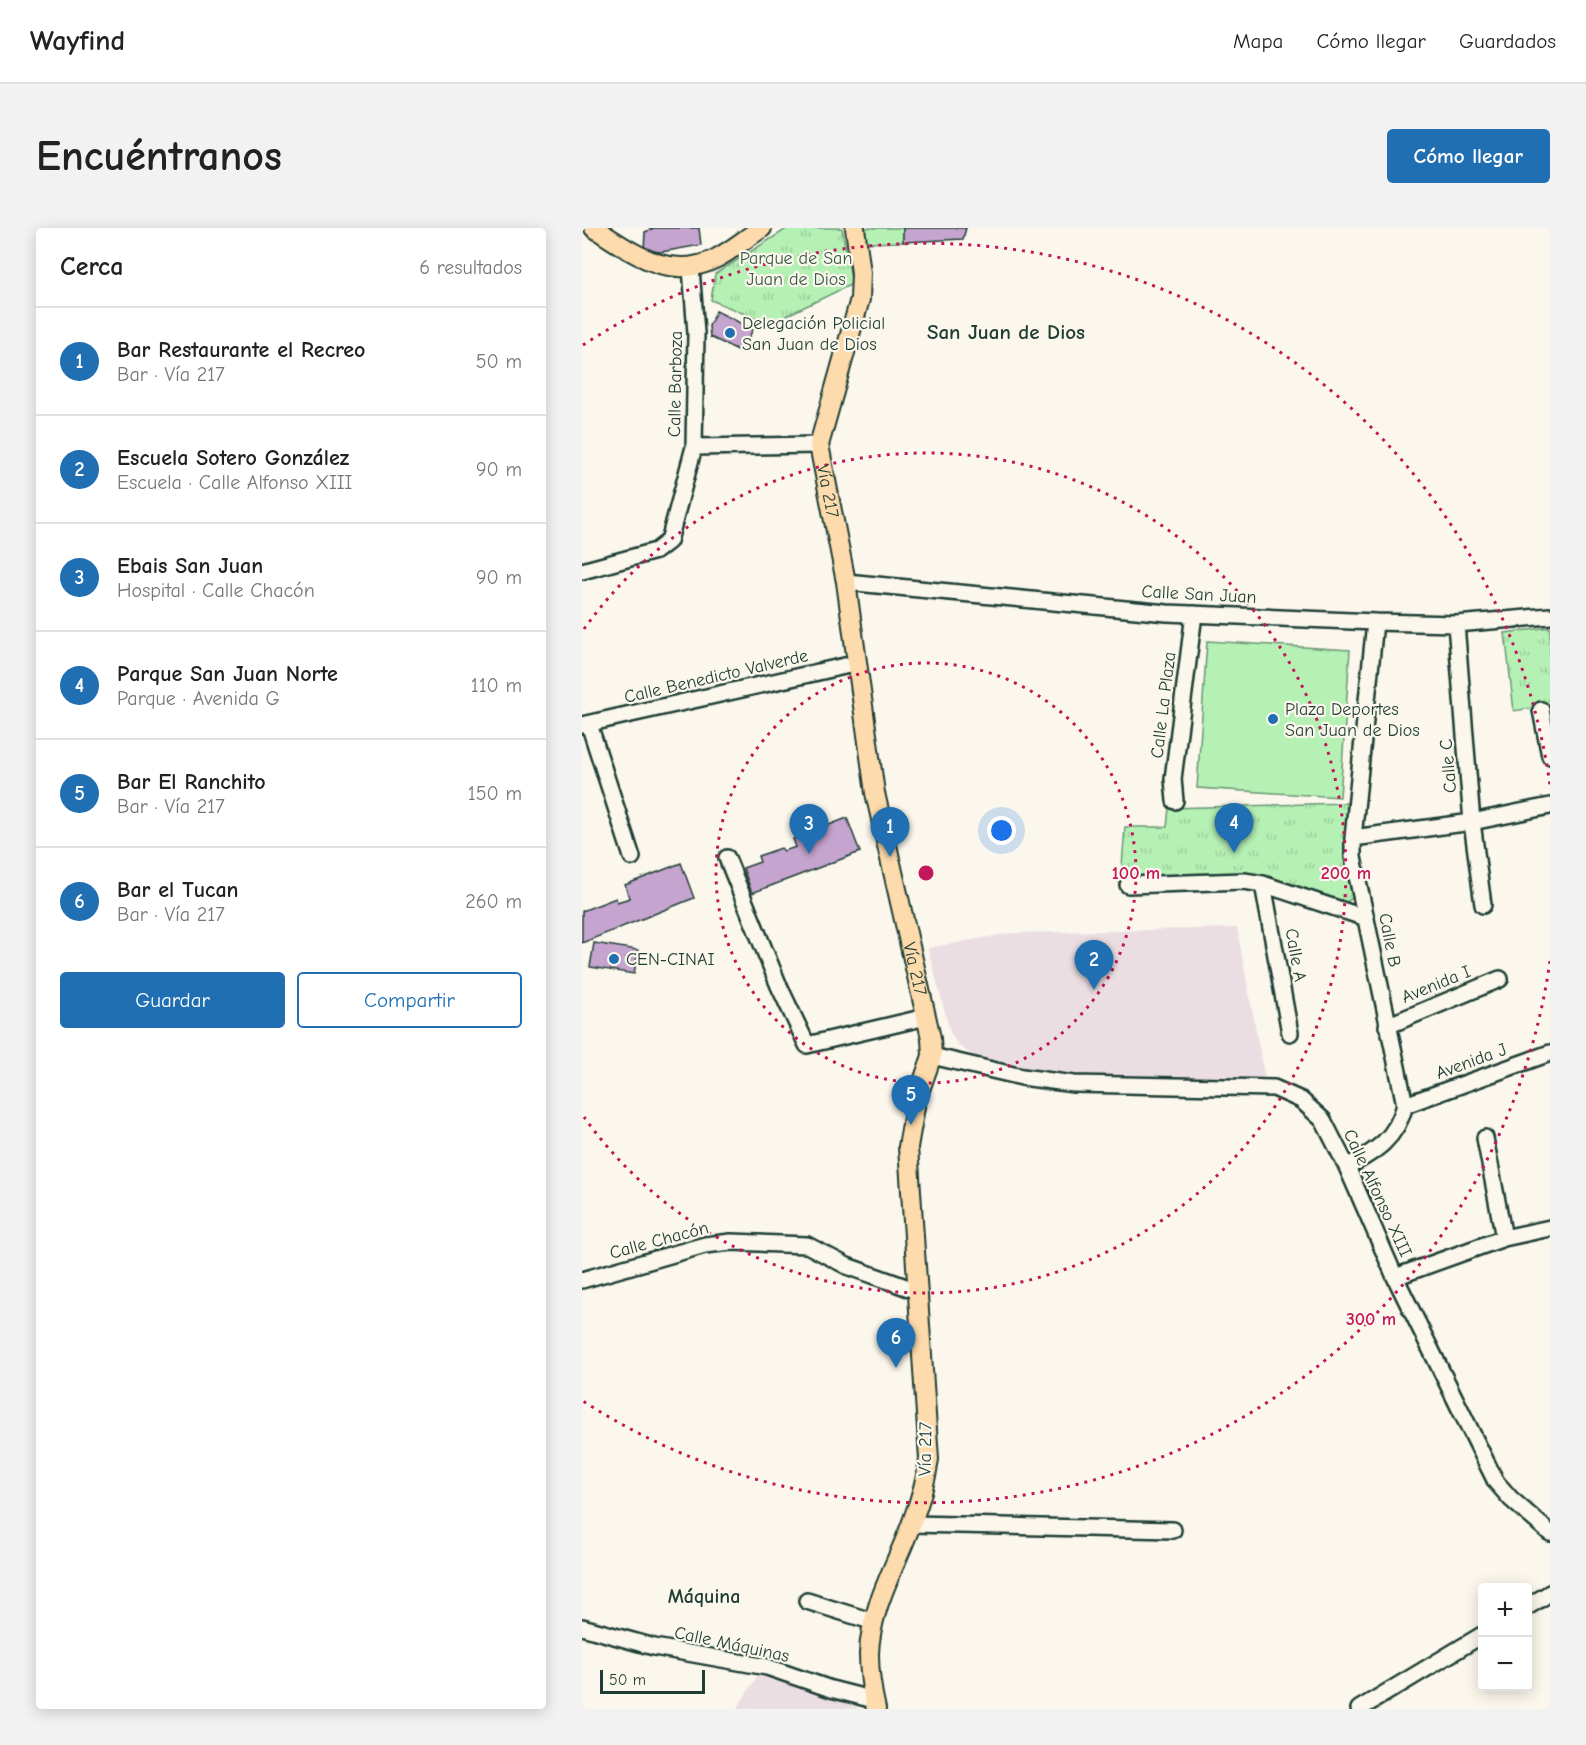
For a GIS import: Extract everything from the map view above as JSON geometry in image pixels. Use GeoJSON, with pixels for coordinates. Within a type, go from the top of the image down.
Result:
{"type":"FeatureCollection","features":[{"type":"Feature","properties":{"kind":"main road"},"geometry":{"type":"LineString","coordinates":[[594,228],[650,262],[691,268],[716,259],[762,228]]}},
{"type":"Feature","properties":{"kind":"main road","name":"Vía 217"},"geometry":{"type":"LineString","coordinates":[[855,228],[861,273],[860,299],[819,444],[846,582],[875,793],[931,1038],[932,1056],[916,1101],[908,1147],[929,1459],[925,1483],[912,1524],[888,1577],[874,1622],[869,1654],[875,1704]]}},
{"type":"Feature","properties":{"kind":"street","name":"Calle Barboza"},"geometry":{"type":"LineString","coordinates":[[691,268],[696,333],[694,447],[819,444]]}},
{"type":"Feature","properties":{"kind":"street"},"geometry":{"type":"LineString","coordinates":[[582,572],[656,551],[669,541],[694,447]]}},
{"type":"Feature","properties":{"kind":"street","name":"Calle San Juan"},"geometry":{"type":"LineString","coordinates":[[846,582],[1167,613],[1456,624],[1550,616]]}},
{"type":"Feature","properties":{"kind":"street","name":"Calle La Plaza"},"geometry":{"type":"LineString","coordinates":[[1175,801],[1173,779],[1194,614]]}},
{"type":"Feature","properties":{"kind":"street","name":"Calle B"},"geometry":{"type":"LineString","coordinates":[[1375,622],[1353,857],[1405,1105]]}},
{"type":"Feature","properties":{"kind":"street","name":"Calle C"},"geometry":{"type":"LineString","coordinates":[[1456,624],[1472,822],[1483,905]]}},
{"type":"Feature","properties":{"kind":"street","name":"Calle Benedicto Valverde"},"geometry":{"type":"LineString","coordinates":[[586,724],[858,663]]}},
{"type":"Feature","properties":{"kind":"street"},"geometry":{"type":"LineString","coordinates":[[1541,710],[1550,756]]}},
{"type":"Feature","properties":{"kind":"street"},"geometry":{"type":"LineString","coordinates":[[586,724],[632,857]]}},
{"type":"Feature","properties":{"kind":"street"},"geometry":{"type":"LineString","coordinates":[[1353,838],[1472,822],[1550,807]]}},
{"type":"Feature","properties":{"kind":"street"},"geometry":{"type":"LineString","coordinates":[[727,858],[779,986],[807,1045],[926,1017]]}},
{"type":"Feature","properties":{"kind":"street"},"geometry":{"type":"LineString","coordinates":[[1128,885],[1244,881],[1263,884],[1366,918]]}},
{"type":"Feature","properties":{"kind":"street","name":"Calle A"},"geometry":{"type":"LineString","coordinates":[[1263,884],[1290,1034]]}},
{"type":"Feature","properties":{"kind":"street","name":"Avenida I"},"geometry":{"type":"LineString","coordinates":[[1387,1026],[1500,979]]}},
{"type":"Feature","properties":{"kind":"street","name":"Avenida J"},"geometry":{"type":"LineString","coordinates":[[1405,1105],[1550,1053]]}},
{"type":"Feature","properties":{"kind":"street","name":"Calle Alfonso XIII"},"geometry":{"type":"LineString","coordinates":[[932,1056],[1022,1077],[1074,1084],[1274,1088],[1301,1100],[1323,1120],[1347,1167],[1395,1277],[1496,1482],[1511,1499],[1550,1533]]}},
{"type":"Feature","properties":{"kind":"street"},"geometry":{"type":"LineString","coordinates":[[1347,1167],[1375,1151],[1387,1140],[1402,1117],[1405,1105]]}},
{"type":"Feature","properties":{"kind":"street"},"geometry":{"type":"LineString","coordinates":[[1485,1138],[1504,1238]]}},
{"type":"Feature","properties":{"kind":"street"},"geometry":{"type":"LineString","coordinates":[[1395,1277],[1504,1238],[1550,1228]]}},
{"type":"Feature","properties":{"kind":"street","name":"Calle Chacón"},"geometry":{"type":"LineString","coordinates":[[582,1281],[705,1245],[731,1242],[807,1245],[847,1266],[917,1290]]}},
{"type":"Feature","properties":{"kind":"street"},"geometry":{"type":"LineString","coordinates":[[912,1524],[1173,1530]]}},
{"type":"Feature","properties":{"kind":"street"},"geometry":{"type":"LineString","coordinates":[[1532,1604],[1550,1593]]}},
{"type":"Feature","properties":{"kind":"street"},"geometry":{"type":"LineString","coordinates":[[807,1601],[874,1622]]}},
{"type":"Feature","properties":{"kind":"street","name":"Calle Máquinas"},"geometry":{"type":"LineString","coordinates":[[582,1627],[654,1647],[767,1667],[875,1704]]}},
{"type":"Feature","properties":{"kind":"street"},"geometry":{"type":"LineString","coordinates":[[1359,1709],[1479,1637]]}},
{"type":"Feature","properties":{"kind":"shaded area"},"geometry":{"type":"Polygon","coordinates":[[[1237,928],[1265,1079],[1066,1076],[976,1058],[958,1045],[950,1032],[928,948],[1011,933],[1237,928]]]}},
{"type":"Feature","properties":{"kind":"shaded area"},"geometry":{"type":"Polygon","coordinates":[[[759,1673],[836,1698],[859,1709],[737,1709],[759,1673]]]}},
{"type":"Feature","properties":{"kind":"green space","name":"Parque de San Juan de Dios"},"geometry":{"type":"Polygon","coordinates":[[[788,228],[842,228],[852,284],[769,324],[711,300],[715,274],[788,228]]]}},
{"type":"Feature","properties":{"kind":"green space"},"geometry":{"type":"Polygon","coordinates":[[[860,228],[903,228],[903,242],[862,243],[860,228]]]}},
{"type":"Feature","properties":{"kind":"green space"},"geometry":{"type":"Polygon","coordinates":[[[1550,627],[1550,705],[1514,711],[1505,633],[1550,627]]]}},
{"type":"Feature","properties":{"kind":"green space","name":"Plaza Deportes San Juan de Dios"},"geometry":{"type":"Polygon","coordinates":[[[1207,641],[1350,650],[1340,797],[1197,788],[1207,641]]]}},
{"type":"Feature","properties":{"kind":"green space"},"geometry":{"type":"Polygon","coordinates":[[[1347,803],[1345,867],[1353,898],[1341,905],[1229,877],[1121,879],[1125,827],[1167,827],[1169,808],[1347,803]]]}},
{"type":"Feature","properties":{"kind":"building"},"geometry":{"type":"Polygon","coordinates":[[[654,228],[699,228],[701,245],[661,252],[644,250],[645,232],[654,228]]]}},
{"type":"Feature","properties":{"kind":"building"},"geometry":{"type":"Polygon","coordinates":[[[903,228],[966,228],[963,239],[903,242],[903,228]]]}},
{"type":"Feature","properties":{"kind":"building","name":"Delegación Policial San Juan de Dios"},"geometry":{"type":"Polygon","coordinates":[[[716,311],[753,329],[742,352],[710,337],[709,326],[716,311]]]}},
{"type":"Feature","properties":{"kind":"building"},"geometry":{"type":"Polygon","coordinates":[[[847,818],[860,852],[752,893],[743,868],[760,862],[758,856],[781,848],[784,851],[796,847],[793,839],[847,818]]]}},
{"type":"Feature","properties":{"kind":"building"},"geometry":{"type":"Polygon","coordinates":[[[681,863],[694,898],[582,943],[582,911],[616,898],[617,902],[630,898],[625,885],[681,863]]]}},
{"type":"Feature","properties":{"kind":"building","name":"CEN-CINAI"},"geometry":{"type":"Polygon","coordinates":[[[594,943],[638,950],[634,974],[590,967],[594,943]]]}},
{"type":"Feature","properties":{"kind":"place","name":"Delegación Policial San Juan de Dios"},"geometry":{"type":"Point","coordinates":[730,333]}},
{"type":"Feature","properties":{"kind":"place","name":"Plaza Deportes San Juan de Dios"},"geometry":{"type":"Point","coordinates":[1273,719]}},
{"type":"Feature","properties":{"kind":"place","name":"Parque San Juan Norte"},"geometry":{"type":"Point","coordinates":[1234,853]}},
{"type":"Feature","properties":{"kind":"place","name":"Ebais San Juan"},"geometry":{"type":"Point","coordinates":[809,854]}},
{"type":"Feature","properties":{"kind":"place","name":"Bar Restaurante el Recreo"},"geometry":{"type":"Point","coordinates":[890,857]}},
{"type":"Feature","properties":{"kind":"place","name":"CEN-CINAI"},"geometry":{"type":"Point","coordinates":[614,959]}},
{"type":"Feature","properties":{"kind":"place","name":"Escuela Sotero González"},"geometry":{"type":"Point","coordinates":[1094,990]}},
{"type":"Feature","properties":{"kind":"place","name":"Bar El Ranchito"},"geometry":{"type":"Point","coordinates":[911,1125]}},
{"type":"Feature","properties":{"kind":"place","name":"Bar el Tucan"},"geometry":{"type":"Point","coordinates":[896,1368]}},
{"type":"Feature","properties":{"kind":"district","name":"San Juan de Dios"},"geometry":{"type":"Point","coordinates":[1006,332]}},
{"type":"Feature","properties":{"kind":"district","name":"Máquina"},"geometry":{"type":"Point","coordinates":[704,1596]}}]}
